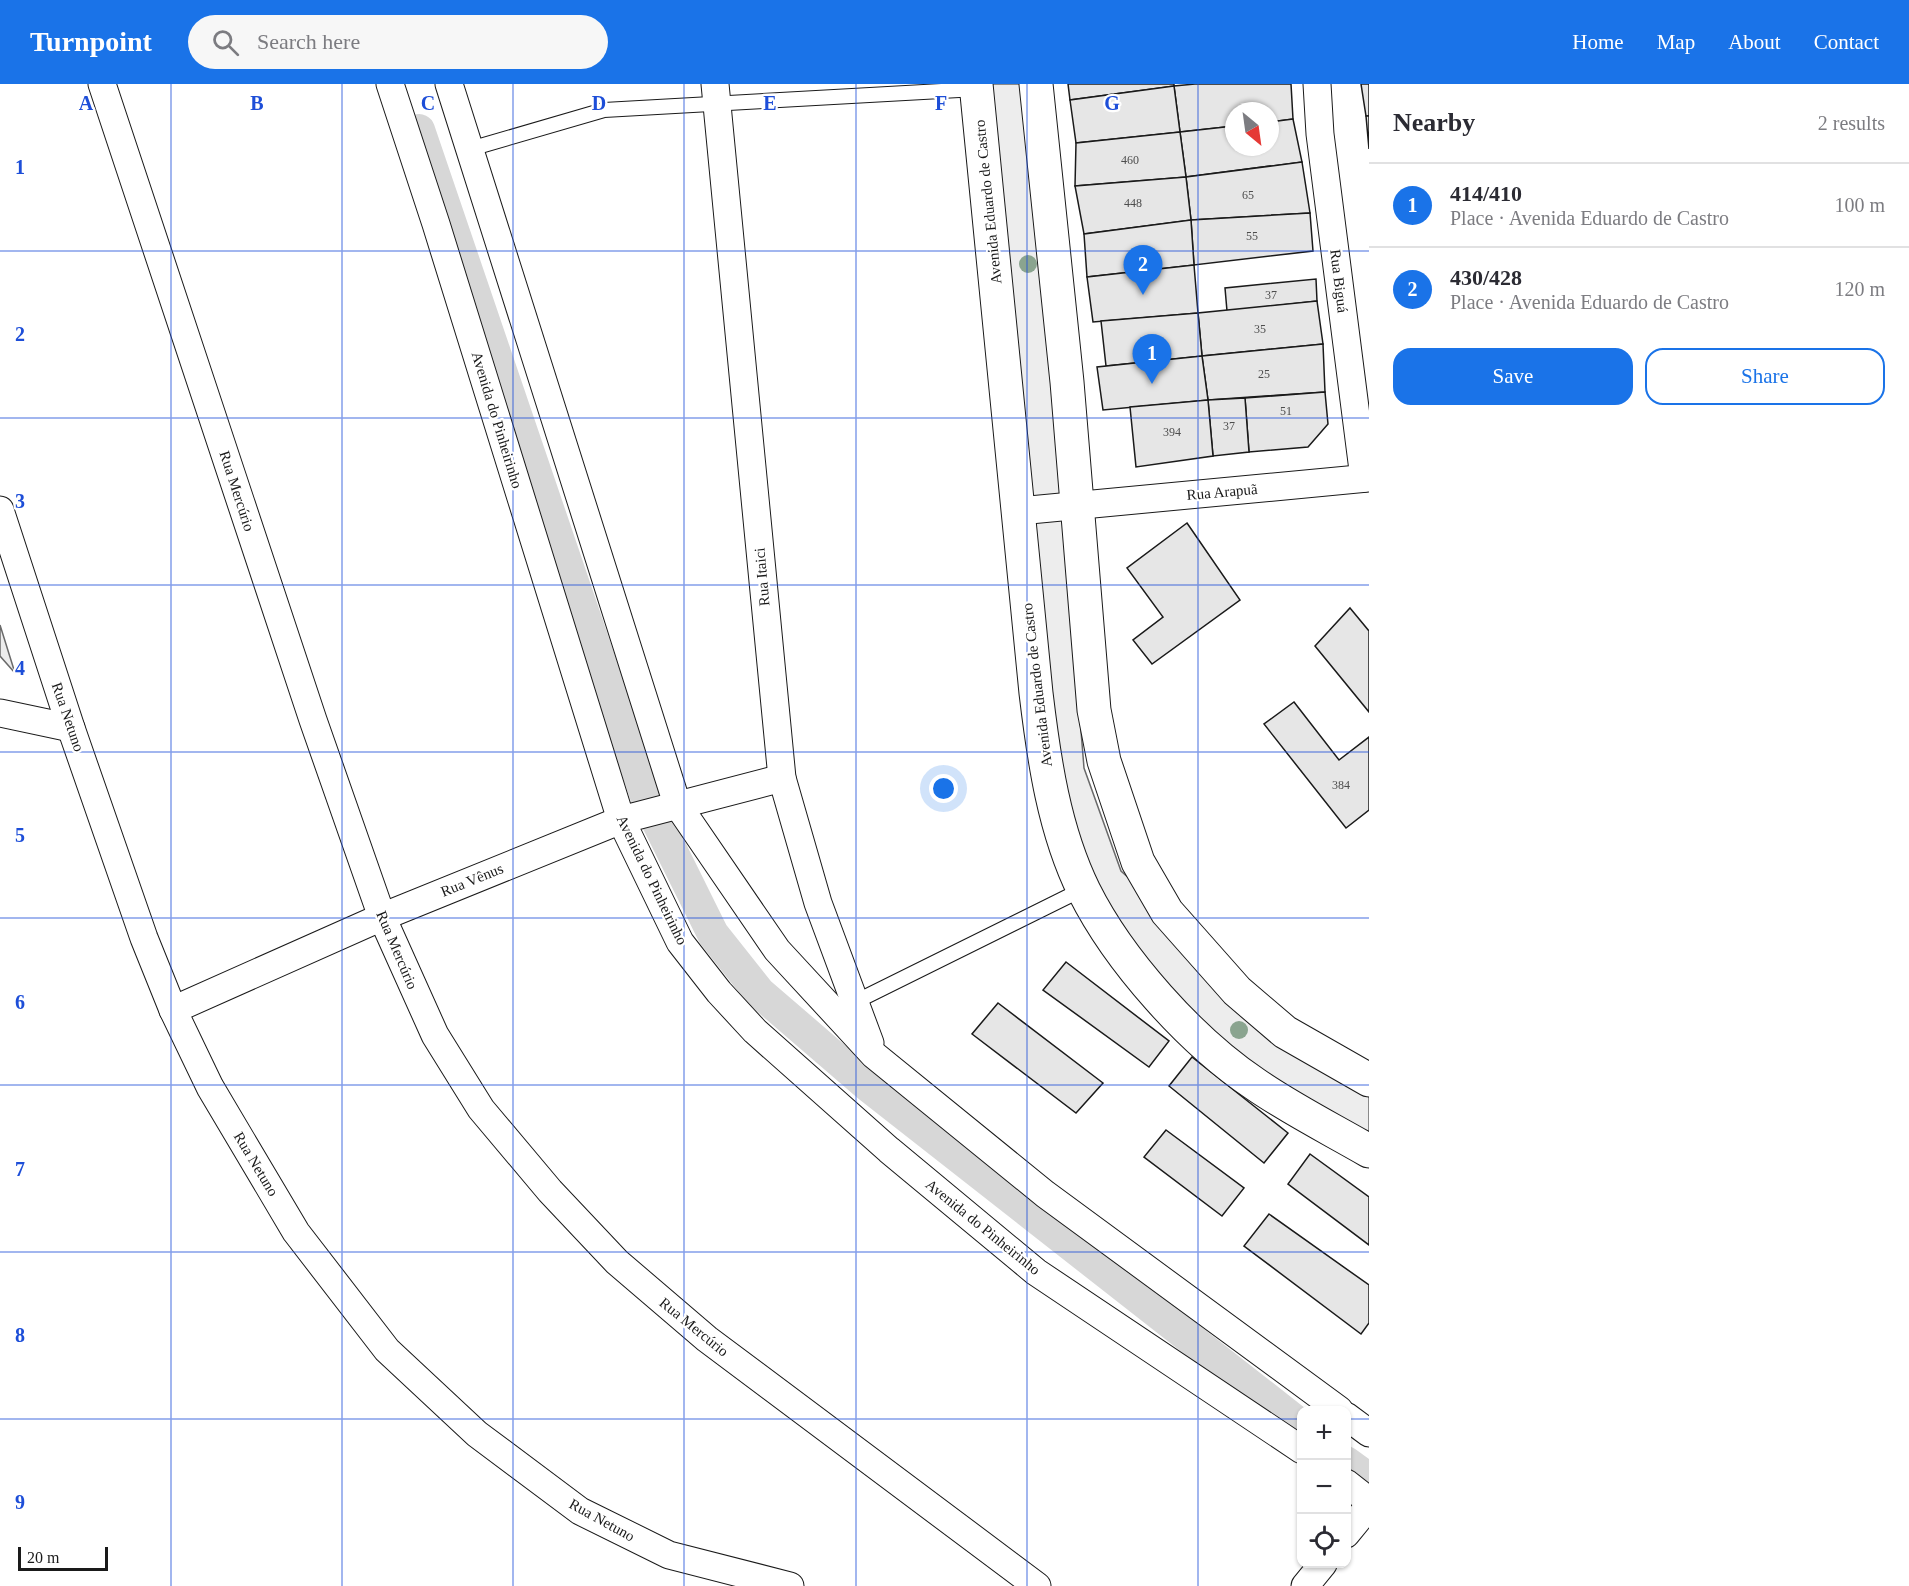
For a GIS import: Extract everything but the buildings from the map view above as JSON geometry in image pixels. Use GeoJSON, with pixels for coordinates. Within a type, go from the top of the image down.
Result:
{"type":"FeatureCollection","features":[{"type":"Feature","properties":{"kind":"main road"},"geometry":{"type":"LineString","coordinates":[[1035,84],[1066,382],[1094,710],[1104,761],[1138,862],[1167,912],[1237,991],[1286,1032],[1369,1080]]}},
{"type":"Feature","properties":{"kind":"main road","name":"Avenida Eduardo de Castro"},"geometry":{"type":"LineString","coordinates":[[977,86],[1036,693],[1045,763],[1060,826],[1084,892],[1143,977],[1206,1047],[1254,1084],[1369,1151]]}},
{"type":"Feature","properties":{"kind":"street","name":"Rua Mercúrio"},"geometry":{"type":"LineString","coordinates":[[102,84],[313,720],[382,917],[435,1035],[481,1109],[550,1191],[616,1262],[707,1339],[1037,1586]]}},
{"type":"Feature","properties":{"kind":"street","name":"Avenida do Pinheirinho"},"geometry":{"type":"LineString","coordinates":[[390,84],[436,224],[647,812],[874,1055],[1045,1194],[1334,1406]]}},
{"type":"Feature","properties":{"kind":"street","name":"Avenida do Pinheirinho"},"geometry":{"type":"LineString","coordinates":[[449,84],[470,149],[680,942],[719,992],[755,1031],[889,1150],[1036,1272],[1297,1446]]}},
{"type":"Feature","properties":{"kind":"street","name":"Rua Biguá"},"geometry":{"type":"LineString","coordinates":[[1317,84],[1320,134],[1366,478]]}},
{"type":"Feature","properties":{"kind":"street","name":"Rua Itaici"},"geometry":{"type":"LineString","coordinates":[[715,93],[782,778],[818,903],[874,1055]]}},
{"type":"Feature","properties":{"kind":"street","name":"Rua Arapuã"},"geometry":{"type":"LineString","coordinates":[[1019,511],[1366,478]]}},
{"type":"Feature","properties":{"kind":"street","name":"Rua Netuno"},"geometry":{"type":"LineString","coordinates":[[0,510],[71,728],[144,938],[173,1010],[210,1087],[296,1232],[387,1350],[477,1434],[580,1511],[669,1555],[790,1586]]}},
{"type":"Feature","properties":{"kind":"street"},"geometry":{"type":"LineString","coordinates":[[0,712],[71,728]]}},
{"type":"Feature","properties":{"kind":"street","name":"Rua Vênus"},"geometry":{"type":"LineString","coordinates":[[173,1010],[382,917],[647,812],[782,778]]}},
{"type":"Feature","properties":{"kind":"street"},"geometry":{"type":"LineString","coordinates":[[1351,1419],[1369,1433]]}},
{"type":"Feature","properties":{"kind":"street"},"geometry":{"type":"LineString","coordinates":[[1351,1485],[1369,1501]]}},
{"type":"Feature","properties":{"kind":"street"},"geometry":{"type":"LineString","coordinates":[[1351,1529],[1369,1506]]}},
{"type":"Feature","properties":{"kind":"street"},"geometry":{"type":"LineString","coordinates":[[1305,1586],[1319,1568]]}},
{"type":"Feature","properties":{"kind":"lane"},"geometry":{"type":"LineString","coordinates":[[470,149],[604,110],[715,93],[977,86]]}},
{"type":"Feature","properties":{"kind":"lane"},"geometry":{"type":"LineString","coordinates":[[855,1002],[1071,895],[1084,892]]}},
{"type":"Feature","properties":{"kind":"shaded area"},"geometry":{"type":"Polygon","coordinates":[[[986,84],[1022,84],[1053,385],[1084,768],[1121,871],[1167,912],[1237,991],[1369,1080],[1369,1151],[1157,995],[1080,856],[1059,763],[986,84]]]}},
{"type":"Feature","properties":{"kind":"shaded area"},"geometry":{"type":"Polygon","coordinates":[[[0,625],[15,673],[0,656],[0,625]]]}},
{"type":"Feature","properties":{"kind":"waterway"},"geometry":{"type":"LineString","coordinates":[[419,130],[649,805],[713,934],[759,992],[868,1086],[1297,1422]]}},
{"type":"Feature","properties":{"kind":"waterway"},"geometry":{"type":"LineString","coordinates":[[1351,1466],[1369,1479]]}},
{"type":"Feature","properties":{"kind":"place","name":"430/428"},"geometry":{"type":"Point","coordinates":[1143,295]}},
{"type":"Feature","properties":{"kind":"place","name":"414/410"},"geometry":{"type":"Point","coordinates":[1152,384]}}]}
